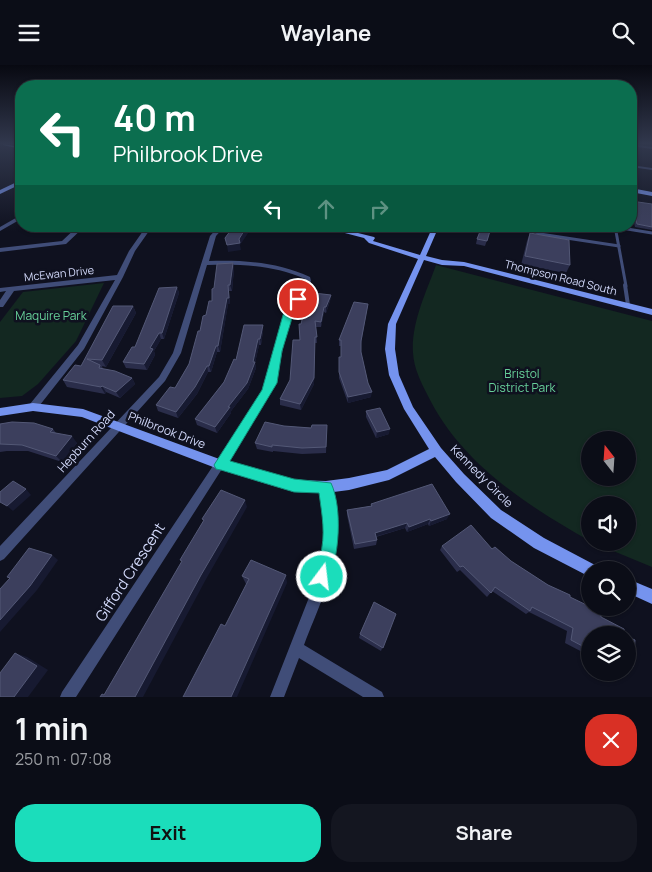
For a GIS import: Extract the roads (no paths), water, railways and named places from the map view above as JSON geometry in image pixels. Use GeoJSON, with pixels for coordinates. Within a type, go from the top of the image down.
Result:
{"type":"FeatureCollection","features":[{"type":"Feature","properties":{"kind":"street"},"geometry":{"type":"LineString","coordinates":[[0,192],[15,185]]}},
{"type":"Feature","properties":{"kind":"street"},"geometry":{"type":"LineString","coordinates":[[637,191],[652,194]]}},
{"type":"Feature","properties":{"kind":"street"},"geometry":{"type":"LineString","coordinates":[[0,229],[15,220]]}},
{"type":"Feature","properties":{"kind":"street"},"geometry":{"type":"LineString","coordinates":[[0,250],[64,243],[76,232]]}},
{"type":"Feature","properties":{"kind":"street"},"geometry":{"type":"LineString","coordinates":[[33,407],[81,347],[120,277],[132,251],[145,232]]}},
{"type":"Feature","properties":{"kind":"street","name":"Hepburn Road"},"geometry":{"type":"LineString","coordinates":[[1,551],[162,379],[182,337],[213,236],[217,232]]}},
{"type":"Feature","properties":{"kind":"street","name":"Thompson Road South"},"geometry":{"type":"LineString","coordinates":[[344,232],[368,238],[371,242],[424,253],[454,264],[464,264],[652,312]]}},
{"type":"Feature","properties":{"kind":"street","name":"Kennedy Circle"},"geometry":{"type":"LineString","coordinates":[[433,232],[392,323],[390,349],[394,375],[410,409],[437,451],[460,478],[496,514],[539,543],[581,565]]}},
{"type":"Feature","properties":{"kind":"street"},"geometry":{"type":"LineString","coordinates":[[205,263],[245,261],[262,263],[308,279],[307,284],[288,315],[267,392],[221,465]]}},
{"type":"Feature","properties":{"kind":"street","name":"McEwan Drive"},"geometry":{"type":"LineString","coordinates":[[0,290],[120,277]]}},
{"type":"Feature","properties":{"kind":"street"},"geometry":{"type":"LineString","coordinates":[[0,305],[12,289]]}},
{"type":"Feature","properties":{"kind":"street","name":"Philbrook Drive"},"geometry":{"type":"LineString","coordinates":[[0,412],[33,407],[84,413],[221,465],[294,486],[326,487],[389,475],[437,451]]}},
{"type":"Feature","properties":{"kind":"street","name":"Gifford Crescent"},"geometry":{"type":"LineString","coordinates":[[67,697],[221,465]]}},
{"type":"Feature","properties":{"kind":"street"},"geometry":{"type":"LineString","coordinates":[[277,697],[322,577],[330,547],[331,525],[326,487]]}},
{"type":"Feature","properties":{"kind":"street"},"geometry":{"type":"LineString","coordinates":[[636,590],[652,597]]}},
{"type":"Feature","properties":{"kind":"street"},"geometry":{"type":"LineString","coordinates":[[295,648],[377,697]]}},
{"type":"Feature","properties":{"kind":"lane"},"geometry":{"type":"LineString","coordinates":[[637,231],[652,233]]}},
{"type":"Feature","properties":{"kind":"lane"},"geometry":{"type":"LineString","coordinates":[[536,232],[619,246]]}},
{"type":"Feature","properties":{"kind":"lane"},"geometry":{"type":"LineString","coordinates":[[616,232],[628,305]]}},
{"type":"Feature","properties":{"kind":"park label","name":"Maquire Park"},"geometry":{"type":"Point","coordinates":[51,315]}},
{"type":"Feature","properties":{"kind":"park label","name":"Bristol District Park"},"geometry":{"type":"Point","coordinates":[522,380]}}]}
